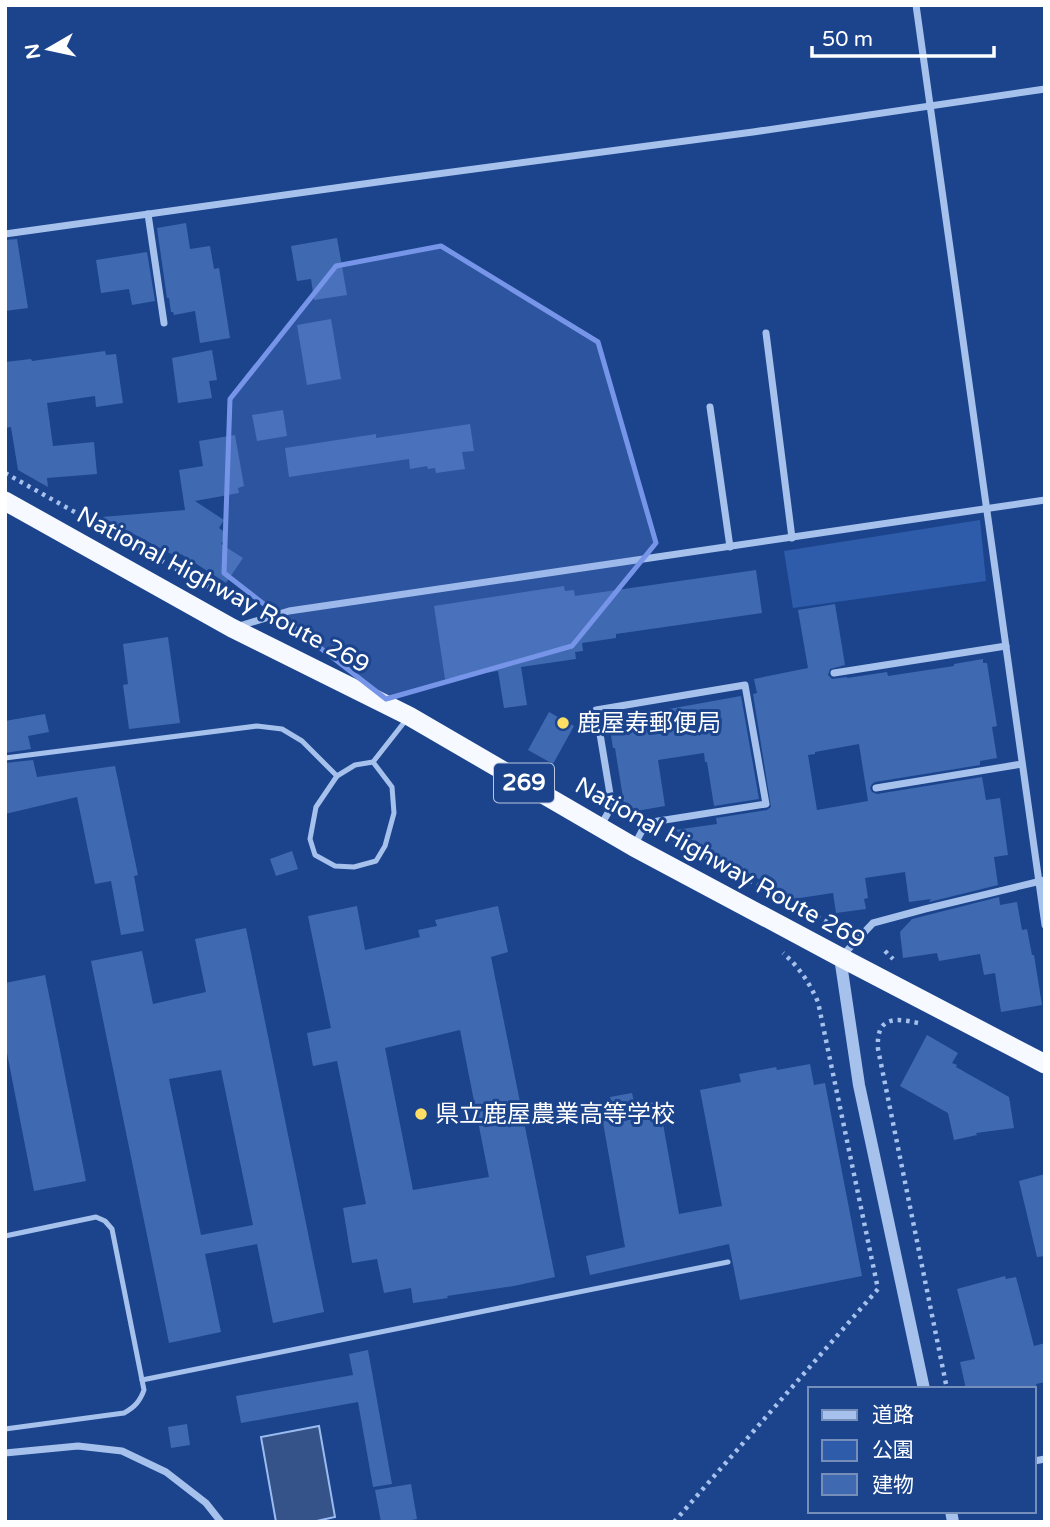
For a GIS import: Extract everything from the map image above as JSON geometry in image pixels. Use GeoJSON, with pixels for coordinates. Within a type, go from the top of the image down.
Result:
{"type":"FeatureCollection","features":[{"type":"Feature","properties":{"kind":"highway","name":"National Highway Route 269"},"geometry":{"type":"LineString","coordinates":[[5,501],[232,628],[410,716],[634,847],[1045,1063]]}},
{"type":"Feature","properties":{"kind":"street"},"geometry":{"type":"LineString","coordinates":[[916,5],[1022,764],[1042,881],[1045,925]]}},
{"type":"Feature","properties":{"kind":"street"},"geometry":{"type":"LineString","coordinates":[[5,234],[740,134],[1045,89]]}},
{"type":"Feature","properties":{"kind":"street"},"geometry":{"type":"LineString","coordinates":[[148,214],[164,323]]}},
{"type":"Feature","properties":{"kind":"street"},"geometry":{"type":"LineString","coordinates":[[766,333],[792,538]]}},
{"type":"Feature","properties":{"kind":"street"},"geometry":{"type":"LineString","coordinates":[[710,407],[730,547]]}},
{"type":"Feature","properties":{"kind":"street"},"geometry":{"type":"LineString","coordinates":[[232,628],[289,611],[1045,500]]}},
{"type":"Feature","properties":{"kind":"street"},"geometry":{"type":"LineString","coordinates":[[834,673],[1006,646]]}},
{"type":"Feature","properties":{"kind":"street"},"geometry":{"type":"LineString","coordinates":[[599,827],[612,806],[596,710],[745,685],[766,804],[646,823],[634,847]]}},
{"type":"Feature","properties":{"kind":"street"},"geometry":{"type":"LineString","coordinates":[[876,788],[1022,764]]}},
{"type":"Feature","properties":{"kind":"street"},"geometry":{"type":"LineString","coordinates":[[924,1387],[859,1085],[840,957],[873,923],[1042,881]]}},
{"type":"Feature","properties":{"kind":"street"},"geometry":{"type":"LineString","coordinates":[[5,1453],[78,1446],[122,1451],[166,1472],[206,1503],[220,1522]]}},
{"type":"Feature","properties":{"kind":"lane"},"geometry":{"type":"LineString","coordinates":[[373,762],[392,787],[394,813],[385,846],[376,861],[354,867],[335,866],[315,855],[310,839],[316,807],[337,776],[355,765],[373,762],[410,716]]}},
{"type":"Feature","properties":{"kind":"lane"},"geometry":{"type":"LineString","coordinates":[[5,758],[257,726],[282,729],[302,741],[337,776]]}},
{"type":"Feature","properties":{"kind":"lane"},"geometry":{"type":"LineString","coordinates":[[5,1237],[96,1217],[105,1221],[113,1230],[144,1390],[141,1399],[124,1413],[5,1429]]}},
{"type":"Feature","properties":{"kind":"lane"},"geometry":{"type":"LineString","coordinates":[[142,1380],[728,1262]]}},
{"type":"Feature","properties":{"kind":"path"},"geometry":{"type":"LineString","coordinates":[[5,473],[239,604]]}},
{"type":"Feature","properties":{"kind":"path"},"geometry":{"type":"LineString","coordinates":[[657,830],[827,922]]}},
{"type":"Feature","properties":{"kind":"path"},"geometry":{"type":"LineString","coordinates":[[674,1522],[878,1289],[818,1002],[811,985],[796,965],[776,947]]}},
{"type":"Feature","properties":{"kind":"path"},"geometry":{"type":"LineString","coordinates":[[929,1028],[900,1020],[889,1021],[877,1037],[947,1387]]}},
{"type":"Feature","properties":{"kind":"highlighted area"},"geometry":{"type":"Polygon","coordinates":[[[441,246],[598,342],[656,543],[572,646],[386,699],[224,573],[230,399],[336,266],[441,246]]]}},
{"type":"Feature","properties":{"kind":"green space"},"geometry":{"type":"Polygon","coordinates":[[[980,520],[986,581],[793,608],[784,551],[980,520]]]}},
{"type":"Feature","properties":{"kind":"shaded area"},"geometry":{"type":"Polygon","coordinates":[[[319,1426],[335,1517],[312,1522],[276,1522],[261,1437],[319,1426]]]}},
{"type":"Feature","properties":{"kind":"building"},"geometry":{"type":"Polygon","coordinates":[[[186,223],[190,249],[210,246],[214,269],[219,268],[230,338],[200,343],[195,311],[174,315],[171,312],[157,228],[186,223]]]}},
{"type":"Feature","properties":{"kind":"building"},"geometry":{"type":"Polygon","coordinates":[[[337,238],[347,295],[314,300],[311,279],[297,281],[291,246],[337,238]]]}},
{"type":"Feature","properties":{"kind":"building"},"geometry":{"type":"Polygon","coordinates":[[[17,239],[28,308],[5,311],[5,240],[17,239]]]}},
{"type":"Feature","properties":{"kind":"building"},"geometry":{"type":"Polygon","coordinates":[[[147,252],[155,301],[132,305],[129,289],[101,293],[96,260],[147,252]]]}},
{"type":"Feature","properties":{"kind":"building"},"geometry":{"type":"Polygon","coordinates":[[[331,319],[341,379],[307,385],[297,325],[331,319]]]}},
{"type":"Feature","properties":{"kind":"building"},"geometry":{"type":"Polygon","coordinates":[[[212,350],[217,380],[209,381],[212,398],[178,403],[172,358],[212,350]]]}},
{"type":"Feature","properties":{"kind":"building"},"geometry":{"type":"Polygon","coordinates":[[[105,351],[106,355],[116,354],[123,403],[96,407],[95,396],[47,403],[53,446],[94,442],[97,474],[47,478],[48,487],[18,470],[11,427],[5,428],[5,362],[105,351]]]}},
{"type":"Feature","properties":{"kind":"building"},"geometry":{"type":"Polygon","coordinates":[[[283,410],[287,436],[257,441],[252,415],[283,410]]]}},
{"type":"Feature","properties":{"kind":"building"},"geometry":{"type":"Polygon","coordinates":[[[470,424],[474,451],[462,452],[465,469],[436,473],[435,468],[428,469],[427,466],[410,469],[409,459],[289,477],[285,448],[376,434],[376,438],[470,424]]]}},
{"type":"Feature","properties":{"kind":"building"},"geometry":{"type":"Polygon","coordinates":[[[235,435],[244,486],[238,488],[239,493],[195,501],[224,520],[219,528],[227,534],[221,544],[243,558],[226,583],[181,554],[173,555],[102,517],[185,510],[179,470],[203,466],[199,441],[235,435]]]}},
{"type":"Feature","properties":{"kind":"building"},"geometry":{"type":"Polygon","coordinates":[[[756,570],[762,613],[616,634],[616,638],[582,643],[583,651],[575,652],[576,659],[521,667],[527,705],[504,708],[498,671],[445,679],[434,606],[564,586],[565,591],[574,590],[575,596],[756,570]]]}},
{"type":"Feature","properties":{"kind":"building"},"geometry":{"type":"Polygon","coordinates":[[[835,604],[845,665],[830,669],[828,675],[832,679],[887,672],[888,676],[983,659],[983,663],[987,663],[997,726],[992,727],[997,758],[980,761],[980,765],[875,782],[870,788],[877,794],[982,777],[986,800],[1000,798],[1008,855],[994,857],[998,885],[929,902],[931,899],[909,902],[905,872],[865,878],[868,898],[864,899],[866,909],[836,913],[833,893],[793,899],[675,830],[717,824],[716,818],[767,810],[771,807],[753,694],[757,693],[754,679],[808,668],[798,610],[835,604]],[[859,744],[808,755],[817,810],[868,801],[859,744]]]}},
{"type":"Feature","properties":{"kind":"building"},"geometry":{"type":"Polygon","coordinates":[[[168,637],[180,723],[129,729],[123,685],[128,684],[123,644],[168,637]]]}},
{"type":"Feature","properties":{"kind":"building"},"geometry":{"type":"Polygon","coordinates":[[[741,696],[759,799],[714,806],[704,753],[658,760],[665,806],[636,811],[624,804],[609,723],[653,716],[652,712],[741,696]]]}},
{"type":"Feature","properties":{"kind":"building"},"geometry":{"type":"Polygon","coordinates":[[[549,712],[574,726],[553,764],[528,750],[549,712]]]}},
{"type":"Feature","properties":{"kind":"building"},"geometry":{"type":"Polygon","coordinates":[[[45,714],[49,732],[28,736],[31,749],[5,753],[5,721],[45,714]]]}},
{"type":"Feature","properties":{"kind":"building"},"geometry":{"type":"Polygon","coordinates":[[[33,760],[37,777],[115,766],[138,875],[134,876],[144,931],[121,935],[111,881],[95,884],[77,797],[5,814],[5,763],[33,760]]]}},
{"type":"Feature","properties":{"kind":"building"},"geometry":{"type":"Polygon","coordinates":[[[292,851],[298,869],[276,876],[270,859],[292,851]]]}},
{"type":"Feature","properties":{"kind":"building"},"geometry":{"type":"Polygon","coordinates":[[[999,897],[1000,905],[1017,902],[1022,930],[1027,929],[1034,955],[1042,1005],[1001,1012],[995,973],[984,975],[980,954],[939,961],[937,953],[903,958],[900,932],[912,919],[999,897]]]}},
{"type":"Feature","properties":{"kind":"building"},"geometry":{"type":"Polygon","coordinates":[[[357,906],[365,950],[420,937],[418,930],[437,926],[435,920],[498,906],[508,952],[491,957],[555,1277],[413,1303],[411,1288],[384,1293],[377,1259],[352,1263],[343,1208],[366,1204],[337,1061],[313,1066],[307,1033],[331,1028],[308,916],[357,906]],[[460,1030],[385,1048],[413,1190],[489,1177],[460,1030]]]}},
{"type":"Feature","properties":{"kind":"building"},"geometry":{"type":"Polygon","coordinates":[[[246,928],[324,1312],[273,1323],[257,1244],[205,1254],[221,1332],[169,1343],[91,961],[142,951],[153,1004],[206,992],[195,939],[246,928]],[[221,1070],[169,1079],[201,1235],[253,1225],[221,1070]]]}},
{"type":"Feature","properties":{"kind":"building"},"geometry":{"type":"Polygon","coordinates":[[[45,975],[86,1181],[34,1191],[5,1043],[5,983],[45,975]]]}},
{"type":"Feature","properties":{"kind":"building"},"geometry":{"type":"Polygon","coordinates":[[[927,1035],[958,1053],[952,1063],[957,1065],[956,1067],[1009,1097],[1014,1128],[976,1133],[977,1135],[954,1140],[948,1113],[900,1086],[927,1035]]]}},
{"type":"Feature","properties":{"kind":"building"},"geometry":{"type":"Polygon","coordinates":[[[810,1064],[814,1085],[825,1083],[862,1276],[740,1300],[729,1244],[590,1275],[586,1256],[625,1247],[601,1111],[613,1109],[610,1097],[632,1093],[635,1106],[659,1101],[679,1214],[722,1206],[700,1090],[741,1082],[739,1074],[810,1064]]]}},
{"type":"Feature","properties":{"kind":"building"},"geometry":{"type":"Polygon","coordinates":[[[1045,1174],[1045,1256],[1037,1257],[1019,1181],[1045,1174]]]}},
{"type":"Feature","properties":{"kind":"building"},"geometry":{"type":"Polygon","coordinates":[[[1005,1276],[1006,1279],[1016,1277],[1034,1346],[1045,1343],[1045,1382],[1036,1384],[1037,1389],[966,1387],[960,1362],[975,1359],[957,1289],[1005,1276]]]}},
{"type":"Feature","properties":{"kind":"building"},"geometry":{"type":"Polygon","coordinates":[[[368,1350],[392,1484],[373,1487],[358,1402],[241,1423],[236,1396],[353,1375],[349,1354],[368,1350]]]}},
{"type":"Feature","properties":{"kind":"building"},"geometry":{"type":"Polygon","coordinates":[[[187,1424],[190,1445],[171,1448],[168,1427],[187,1424]]]}},
{"type":"Feature","properties":{"kind":"building"},"geometry":{"type":"Polygon","coordinates":[[[411,1484],[417,1519],[381,1522],[375,1490],[411,1484]]]}},
{"type":"Feature","properties":{"kind":"place","name":"鹿屋寿郵便局"},"geometry":{"type":"Point","coordinates":[563,723]}},
{"type":"Feature","properties":{"kind":"place","name":"県立鹿屋農業高等学校"},"geometry":{"type":"Point","coordinates":[421,1114]}}]}
